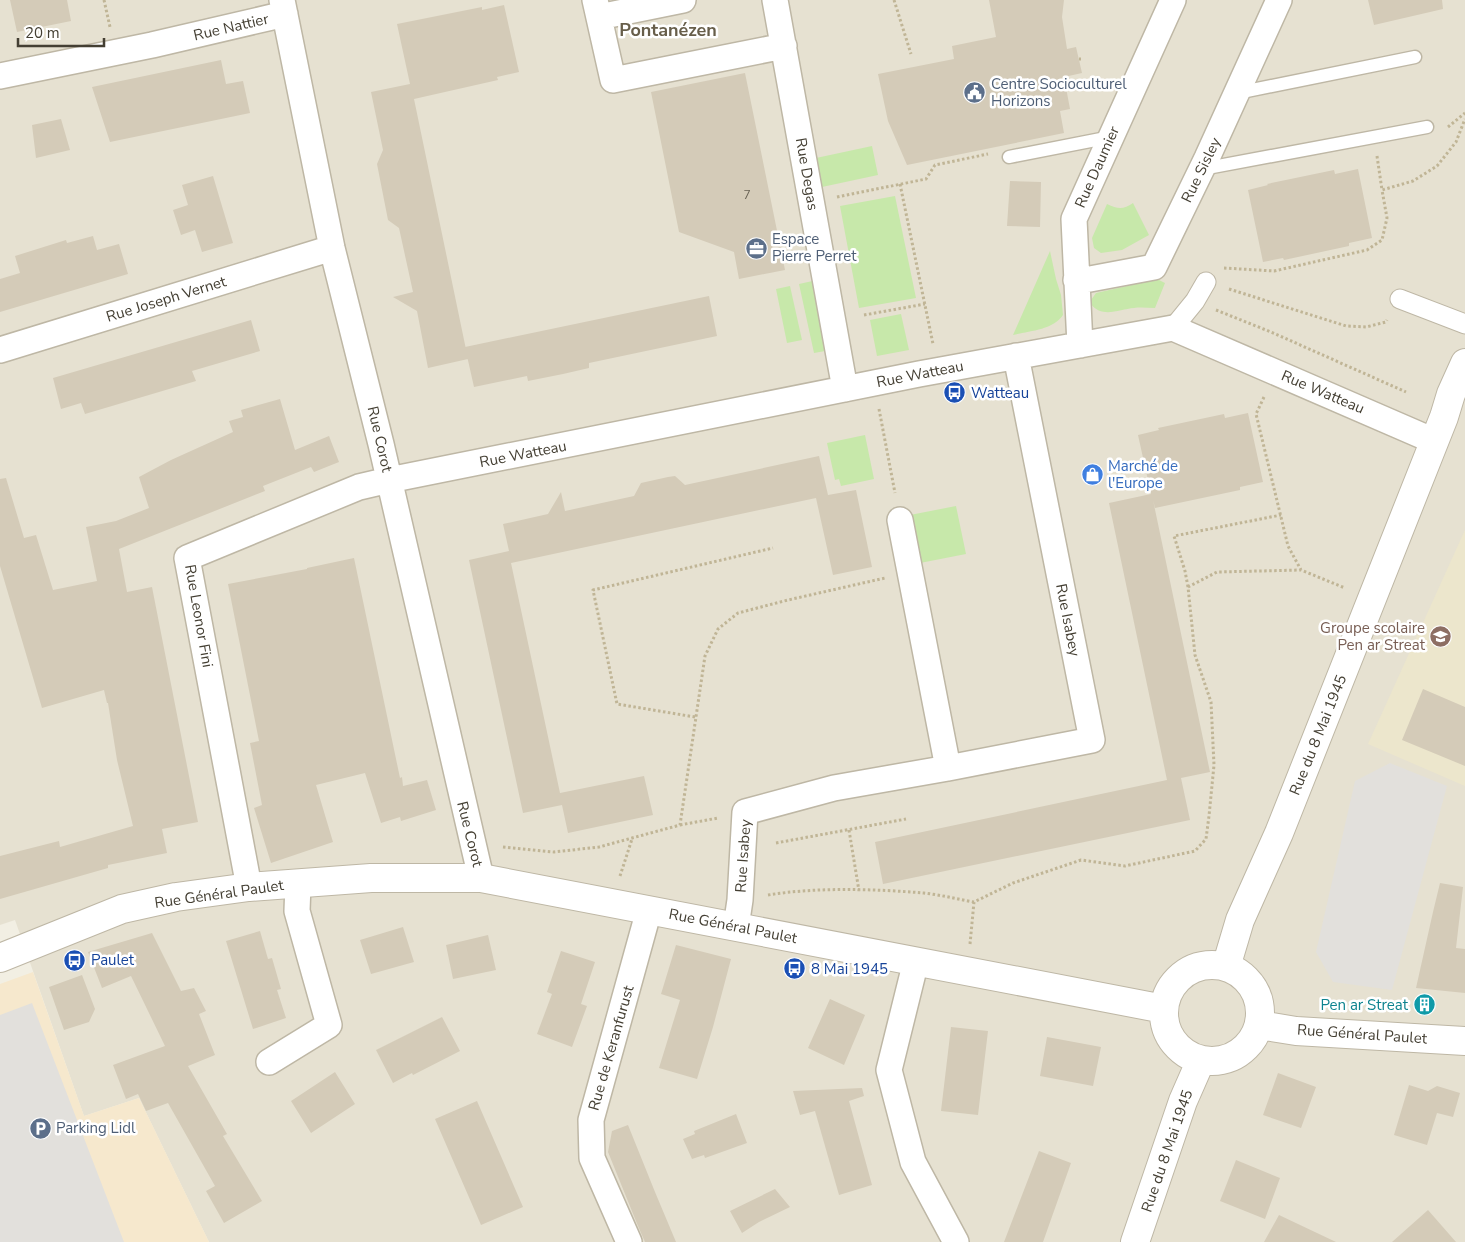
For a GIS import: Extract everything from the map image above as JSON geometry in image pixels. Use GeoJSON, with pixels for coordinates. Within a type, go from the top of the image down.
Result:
{"type":"FeatureCollection","features":[{"type":"Feature","properties":{"kind":"street"},"geometry":{"type":"LineString","coordinates":[[683,0],[597,8],[613,80],[784,46]]}},
{"type":"Feature","properties":{"kind":"street","name":"Rue Degas"},"geometry":{"type":"LineString","coordinates":[[775,0],[845,390]]}},
{"type":"Feature","properties":{"kind":"street","name":"Rue Daumier"},"geometry":{"type":"LineString","coordinates":[[1080,345],[1074,220],[1173,0]]}},
{"type":"Feature","properties":{"kind":"street","name":"Rue Sisley"},"geometry":{"type":"LineString","coordinates":[[1076,280],[1154,267],[1279,0]]}},
{"type":"Feature","properties":{"kind":"street","name":"Rue Nattier"},"geometry":{"type":"LineString","coordinates":[[0,76],[152,45],[284,7]]}},
{"type":"Feature","properties":{"kind":"street","name":"Rue Corot"},"geometry":{"type":"LineString","coordinates":[[284,7],[332,248],[389,480],[480,878]]}},
{"type":"Feature","properties":{"kind":"street","name":"Rue Joseph Vernet"},"geometry":{"type":"LineString","coordinates":[[0,350],[332,248]]}},
{"type":"Feature","properties":{"kind":"street"},"geometry":{"type":"LineString","coordinates":[[1173,328],[1195,301],[1206,282]]}},
{"type":"Feature","properties":{"kind":"street"},"geometry":{"type":"LineString","coordinates":[[1400,299],[1465,324]]}},
{"type":"Feature","properties":{"kind":"street","name":"Rue Watteau"},"geometry":{"type":"LineString","coordinates":[[389,480],[1016,356],[1173,328],[1434,441]]}},
{"type":"Feature","properties":{"kind":"street","name":"Rue Isabey"},"geometry":{"type":"LineString","coordinates":[[736,927],[740,900],[745,812],[834,788],[1092,740],[1016,356]]}},
{"type":"Feature","properties":{"kind":"street","name":"Rue du 8 Mai 1945"},"geometry":{"type":"LineString","coordinates":[[1226,967],[1240,920],[1279,833],[1465,363]]}},
{"type":"Feature","properties":{"kind":"street","name":"Rue Leonor Fini"},"geometry":{"type":"LineString","coordinates":[[249,886],[188,558],[358,488],[389,480]]}},
{"type":"Feature","properties":{"kind":"street"},"geometry":{"type":"LineString","coordinates":[[900,520],[948,768]]}},
{"type":"Feature","properties":{"kind":"street","name":"Rue Général Paulet"},"geometry":{"type":"LineString","coordinates":[[0,958],[122,909],[176,897],[249,886],[371,878],[480,878],[1164,1009]]}},
{"type":"Feature","properties":{"kind":"street","name":"Rue Général Paulet"},"geometry":{"type":"LineString","coordinates":[[269,1062],[329,1025],[297,910],[298,884]]}},
{"type":"Feature","properties":{"kind":"street","name":"Rue de Keranfurust"},"geometry":{"type":"LineString","coordinates":[[629,1242],[592,1158],[591,1120],[649,910]]}},
{"type":"Feature","properties":{"kind":"street"},"geometry":{"type":"LineString","coordinates":[[916,961],[889,1070],[913,1162],[956,1242]]}},
{"type":"Feature","properties":{"kind":"street"},"geometry":{"type":"LineString","coordinates":[[1205,965],[1226,967],[1243,976],[1254,990],[1260,1007],[1259,1025],[1251,1042],[1237,1055],[1220,1061],[1201,1060],[1185,1053],[1173,1041],[1166,1026],[1164,1009],[1171,988],[1185,973],[1205,965]]}},
{"type":"Feature","properties":{"kind":"street","name":"Rue Général Paulet"},"geometry":{"type":"LineString","coordinates":[[1259,1025],[1296,1031],[1465,1041]]}},
{"type":"Feature","properties":{"kind":"street","name":"Rue du 8 Mai 1945"},"geometry":{"type":"LineString","coordinates":[[1135,1242],[1183,1101],[1201,1060]]}},
{"type":"Feature","properties":{"kind":"lane"},"geometry":{"type":"LineString","coordinates":[[1237,92],[1414,57]]}},
{"type":"Feature","properties":{"kind":"lane"},"geometry":{"type":"LineString","coordinates":[[1202,168],[1427,127]]}},
{"type":"Feature","properties":{"kind":"lane"},"geometry":{"type":"LineString","coordinates":[[1009,157],[1111,137]]}},
{"type":"Feature","properties":{"kind":"path"},"geometry":{"type":"LineString","coordinates":[[894,0],[911,54]]}},
{"type":"Feature","properties":{"kind":"path"},"geometry":{"type":"LineString","coordinates":[[1382,190],[1413,181],[1437,166],[1456,142],[1465,119]]}},
{"type":"Feature","properties":{"kind":"path"},"geometry":{"type":"LineString","coordinates":[[1373,137],[1387,218],[1382,240],[1367,250],[1274,271],[1214,268],[1206,282],[1346,326],[1366,327],[1386,322],[1400,299]]}},
{"type":"Feature","properties":{"kind":"path"},"geometry":{"type":"LineString","coordinates":[[812,202],[926,178],[935,165],[1001,151],[1009,157]]}},
{"type":"Feature","properties":{"kind":"path"},"geometry":{"type":"LineString","coordinates":[[900,184],[934,347]]}},
{"type":"Feature","properties":{"kind":"path"},"geometry":{"type":"LineString","coordinates":[[1195,301],[1280,336],[1406,392]]}},
{"type":"Feature","properties":{"kind":"path"},"geometry":{"type":"LineString","coordinates":[[864,315],[925,304]]}},
{"type":"Feature","properties":{"kind":"path"},"geometry":{"type":"LineString","coordinates":[[1275,372],[1256,414],[1288,546],[1301,570]]}},
{"type":"Feature","properties":{"kind":"path"},"geometry":{"type":"LineString","coordinates":[[874,384],[900,520]]}},
{"type":"Feature","properties":{"kind":"path"},"geometry":{"type":"LineString","coordinates":[[740,900],[790,892],[859,890],[926,894],[974,902],[1013,883],[1081,860],[1125,866],[1195,851],[1206,839],[1210,816],[1214,765],[1211,702],[1194,655],[1188,587],[1174,536],[1281,515]]}},
{"type":"Feature","properties":{"kind":"path"},"geometry":{"type":"LineString","coordinates":[[695,717],[617,704],[594,590],[773,548]]}},
{"type":"Feature","properties":{"kind":"path"},"geometry":{"type":"LineString","coordinates":[[1188,587],[1217,572],[1301,570],[1371,599]]}},
{"type":"Feature","properties":{"kind":"path"},"geometry":{"type":"LineString","coordinates":[[680,825],[705,656],[718,629],[738,613],[910,573]]}},
{"type":"Feature","properties":{"kind":"path"},"geometry":{"type":"LineString","coordinates":[[473,844],[554,852],[599,847],[680,825],[745,812]]}},
{"type":"Feature","properties":{"kind":"path"},"geometry":{"type":"LineString","coordinates":[[776,843],[906,819]]}},
{"type":"Feature","properties":{"kind":"path"},"geometry":{"type":"LineString","coordinates":[[849,830],[859,890]]}},
{"type":"Feature","properties":{"kind":"path"},"geometry":{"type":"LineString","coordinates":[[611,903],[632,838]]}},
{"type":"Feature","properties":{"kind":"path"},"geometry":{"type":"LineString","coordinates":[[968,971],[974,902]]}},
{"type":"Feature","properties":{"kind":"shaded area"},"geometry":{"type":"Polygon","coordinates":[[[0,0],[1465,0],[1465,1242],[209,1242],[139,1098],[84,1116],[15,920],[0,925],[0,0]]]}},
{"type":"Feature","properties":{"kind":"shaded area","name":"Groupe scolaire Pen ar Streat"},"geometry":{"type":"Polygon","coordinates":[[[1465,530],[1465,786],[1368,744],[1465,530]]]}},
{"type":"Feature","properties":{"kind":"shaded area"},"geometry":{"type":"Polygon","coordinates":[[[1390,763],[1447,786],[1392,990],[1333,982],[1316,952],[1355,781],[1390,763]]]}},
{"type":"Feature","properties":{"kind":"shaded area"},"geometry":{"type":"Polygon","coordinates":[[[33,972],[84,1116],[139,1098],[209,1242],[0,1242],[0,984],[33,972]]]}},
{"type":"Feature","properties":{"kind":"shaded area","name":"Parking Lidl"},"geometry":{"type":"Polygon","coordinates":[[[32,1003],[124,1242],[0,1242],[0,1015],[32,1003]]]}},
{"type":"Feature","properties":{"kind":"green space"},"geometry":{"type":"Polygon","coordinates":[[[872,146],[878,175],[822,187],[816,158],[872,146]]]}},
{"type":"Feature","properties":{"kind":"green space"},"geometry":{"type":"Polygon","coordinates":[[[895,196],[916,298],[859,308],[840,206],[895,196]]]}},
{"type":"Feature","properties":{"kind":"green space"},"geometry":{"type":"Polygon","coordinates":[[[1133,203],[1149,235],[1122,250],[1101,253],[1094,248],[1092,238],[1107,204],[1120,208],[1133,203]]]}},
{"type":"Feature","properties":{"kind":"green space"},"geometry":{"type":"Polygon","coordinates":[[[1050,251],[1061,295],[1063,315],[1059,320],[1047,327],[1013,335],[1050,251]]]}},
{"type":"Feature","properties":{"kind":"green space"},"geometry":{"type":"Polygon","coordinates":[[[817,280],[831,350],[814,353],[799,284],[817,280]]]}},
{"type":"Feature","properties":{"kind":"green space"},"geometry":{"type":"Polygon","coordinates":[[[1154,280],[1165,283],[1155,308],[1106,312],[1095,309],[1091,304],[1091,300],[1096,293],[1154,280]]]}},
{"type":"Feature","properties":{"kind":"green space"},"geometry":{"type":"Polygon","coordinates":[[[790,286],[802,340],[787,343],[776,289],[790,286]]]}},
{"type":"Feature","properties":{"kind":"green space"},"geometry":{"type":"Polygon","coordinates":[[[901,314],[909,350],[877,356],[870,320],[901,314]]]}},
{"type":"Feature","properties":{"kind":"green space"},"geometry":{"type":"Polygon","coordinates":[[[865,435],[874,479],[841,486],[839,479],[835,480],[827,443],[865,435]]]}},
{"type":"Feature","properties":{"kind":"green space"},"geometry":{"type":"Polygon","coordinates":[[[956,506],[966,554],[920,563],[910,515],[956,506]]]}},
{"type":"Feature","properties":{"kind":"building"},"geometry":{"type":"Polygon","coordinates":[[[10,0],[67,0],[71,21],[17,32],[10,0]]]}},
{"type":"Feature","properties":{"kind":"building","name":"Centre Socioculturel Horizons"},"geometry":{"type":"Polygon","coordinates":[[[989,0],[1064,0],[1062,17],[1067,49],[1076,47],[1082,73],[1064,77],[1070,109],[1060,111],[1064,133],[907,165],[888,121],[878,74],[954,59],[952,46],[996,37],[989,0]]]}},
{"type":"Feature","properties":{"kind":"building"},"geometry":{"type":"Polygon","coordinates":[[[1368,0],[1442,0],[1443,9],[1374,25],[1368,0]]]}},
{"type":"Feature","properties":{"kind":"building"},"geometry":{"type":"Polygon","coordinates":[[[504,5],[519,72],[497,77],[498,80],[414,99],[468,359],[428,368],[417,311],[393,297],[413,292],[399,228],[388,220],[377,164],[383,150],[371,92],[410,84],[397,24],[482,7],[482,10],[504,5]]]}},
{"type":"Feature","properties":{"kind":"building"},"geometry":{"type":"Polygon","coordinates":[[[221,60],[226,84],[243,81],[250,113],[110,142],[92,87],[221,60]]]}},
{"type":"Feature","properties":{"kind":"building"},"geometry":{"type":"Polygon","coordinates":[[[745,73],[785,270],[739,279],[734,252],[679,232],[651,92],[745,73]]]}},
{"type":"Feature","properties":{"kind":"building"},"geometry":{"type":"Polygon","coordinates":[[[61,119],[70,150],[36,158],[32,125],[61,119]]]}},
{"type":"Feature","properties":{"kind":"building"},"geometry":{"type":"Polygon","coordinates":[[[1358,169],[1372,238],[1349,243],[1349,246],[1284,260],[1283,258],[1263,262],[1248,190],[1267,184],[1334,170],[1335,174],[1358,169]]]}},
{"type":"Feature","properties":{"kind":"building"},"geometry":{"type":"Polygon","coordinates":[[[213,176],[233,243],[202,252],[195,230],[181,235],[173,210],[188,205],[182,185],[213,176]]]}},
{"type":"Feature","properties":{"kind":"building"},"geometry":{"type":"Polygon","coordinates":[[[1010,181],[1041,182],[1040,227],[1007,226],[1010,181]]]}},
{"type":"Feature","properties":{"kind":"building"},"geometry":{"type":"Polygon","coordinates":[[[93,236],[97,250],[119,244],[128,274],[0,312],[0,279],[20,273],[15,256],[66,240],[67,243],[93,236]]]}},
{"type":"Feature","properties":{"kind":"building"},"geometry":{"type":"Polygon","coordinates":[[[709,296],[717,336],[589,363],[589,368],[563,374],[528,381],[527,376],[474,387],[465,347],[709,296]]]}},
{"type":"Feature","properties":{"kind":"building"},"geometry":{"type":"Polygon","coordinates":[[[251,320],[260,351],[192,371],[196,381],[85,414],[81,403],[61,409],[53,378],[251,320]]]}},
{"type":"Feature","properties":{"kind":"building"},"geometry":{"type":"Polygon","coordinates":[[[280,399],[295,450],[329,436],[339,462],[314,472],[311,467],[263,486],[265,491],[119,549],[127,592],[152,587],[198,822],[162,829],[167,853],[108,865],[108,868],[0,899],[0,856],[59,841],[60,847],[133,826],[117,760],[108,703],[104,690],[42,708],[0,566],[0,479],[6,478],[24,538],[36,535],[53,590],[97,581],[86,527],[116,521],[149,508],[139,477],[171,460],[233,432],[229,421],[243,417],[241,410],[280,399]]]}},
{"type":"Feature","properties":{"kind":"building"},"geometry":{"type":"Polygon","coordinates":[[[1248,413],[1263,482],[1240,487],[1240,490],[1155,508],[1153,500],[1210,772],[1181,778],[1190,820],[883,884],[875,842],[1167,780],[1109,503],[1151,494],[1138,435],[1159,430],[1158,428],[1224,414],[1225,418],[1248,413]]]}},
{"type":"Feature","properties":{"kind":"building"},"geometry":{"type":"Polygon","coordinates":[[[819,456],[828,495],[856,490],[872,567],[833,575],[816,498],[511,563],[560,793],[644,776],[653,815],[568,833],[562,805],[523,813],[469,560],[509,551],[503,524],[548,514],[561,492],[565,511],[634,496],[641,483],[668,477],[675,476],[685,485],[819,456]]]}},
{"type":"Feature","properties":{"kind":"building"},"geometry":{"type":"Polygon","coordinates":[[[354,558],[400,778],[402,777],[403,786],[427,780],[436,810],[401,821],[400,817],[381,823],[365,773],[316,785],[333,842],[271,863],[254,808],[262,805],[250,743],[259,741],[228,584],[354,558]]]}},
{"type":"Feature","properties":{"kind":"building"},"geometry":{"type":"Polygon","coordinates":[[[1423,689],[1465,707],[1465,766],[1402,740],[1423,689]]]}},
{"type":"Feature","properties":{"kind":"building"},"geometry":{"type":"Polygon","coordinates":[[[1440,883],[1463,887],[1456,948],[1465,949],[1465,993],[1416,988],[1440,883]]]}},
{"type":"Feature","properties":{"kind":"building"},"geometry":{"type":"Polygon","coordinates":[[[403,927],[414,962],[371,974],[360,940],[403,927]]]}},
{"type":"Feature","properties":{"kind":"building"},"geometry":{"type":"Polygon","coordinates":[[[260,931],[268,959],[272,958],[281,989],[277,990],[286,1018],[253,1029],[226,941],[260,931]]]}},
{"type":"Feature","properties":{"kind":"building"},"geometry":{"type":"Polygon","coordinates":[[[152,933],[181,991],[194,988],[206,1011],[199,1014],[215,1055],[188,1066],[227,1134],[223,1136],[262,1201],[224,1223],[206,1191],[215,1186],[168,1103],[146,1111],[138,1094],[126,1099],[113,1065],[165,1046],[131,976],[102,988],[88,952],[152,933]]]}},
{"type":"Feature","properties":{"kind":"building"},"geometry":{"type":"Polygon","coordinates":[[[488,935],[496,970],[453,979],[446,945],[488,935]]]}},
{"type":"Feature","properties":{"kind":"building"},"geometry":{"type":"Polygon","coordinates":[[[676,945],[731,959],[697,1079],[659,1068],[680,1000],[661,994],[676,945]]]}},
{"type":"Feature","properties":{"kind":"building"},"geometry":{"type":"Polygon","coordinates":[[[561,951],[595,962],[581,1004],[587,1006],[572,1047],[537,1034],[552,994],[547,992],[561,951]]]}},
{"type":"Feature","properties":{"kind":"building"},"geometry":{"type":"Polygon","coordinates":[[[82,975],[95,1009],[89,1022],[64,1030],[49,987],[82,975]]]}},
{"type":"Feature","properties":{"kind":"building"},"geometry":{"type":"Polygon","coordinates":[[[830,999],[865,1015],[844,1065],[808,1048],[830,999]]]}},
{"type":"Feature","properties":{"kind":"building"},"geometry":{"type":"Polygon","coordinates":[[[442,1017],[460,1051],[393,1083],[376,1050],[442,1017]]]}},
{"type":"Feature","properties":{"kind":"building"},"geometry":{"type":"Polygon","coordinates":[[[951,1027],[988,1031],[978,1115],[941,1111],[951,1027]]]}},
{"type":"Feature","properties":{"kind":"building"},"geometry":{"type":"Polygon","coordinates":[[[1047,1037],[1101,1047],[1093,1086],[1040,1076],[1047,1037]]]}},
{"type":"Feature","properties":{"kind":"building"},"geometry":{"type":"Polygon","coordinates":[[[335,1072],[355,1104],[311,1133],[291,1101],[335,1072]]]}},
{"type":"Feature","properties":{"kind":"building"},"geometry":{"type":"Polygon","coordinates":[[[1278,1073],[1316,1087],[1301,1128],[1263,1115],[1278,1073]]]}},
{"type":"Feature","properties":{"kind":"building"},"geometry":{"type":"Polygon","coordinates":[[[1409,1085],[1428,1091],[1437,1086],[1460,1093],[1453,1117],[1437,1113],[1427,1145],[1394,1135],[1409,1085]]]}},
{"type":"Feature","properties":{"kind":"building"},"geometry":{"type":"Polygon","coordinates":[[[862,1088],[864,1096],[849,1101],[872,1185],[839,1195],[815,1111],[800,1115],[793,1091],[862,1088]]]}},
{"type":"Feature","properties":{"kind":"building"},"geometry":{"type":"Polygon","coordinates":[[[477,1101],[523,1207],[481,1225],[435,1119],[477,1101]]]}},
{"type":"Feature","properties":{"kind":"building"},"geometry":{"type":"Polygon","coordinates":[[[736,1114],[747,1143],[705,1158],[704,1155],[692,1159],[683,1139],[695,1134],[694,1131],[736,1114]]]}},
{"type":"Feature","properties":{"kind":"building"},"geometry":{"type":"Polygon","coordinates":[[[628,1125],[676,1242],[645,1242],[638,1226],[608,1152],[612,1131],[628,1125]]]}},
{"type":"Feature","properties":{"kind":"building"},"geometry":{"type":"Polygon","coordinates":[[[1039,1151],[1071,1163],[1043,1242],[1004,1242],[1039,1151]]]}},
{"type":"Feature","properties":{"kind":"building"},"geometry":{"type":"Polygon","coordinates":[[[1236,1160],[1280,1178],[1265,1219],[1220,1201],[1236,1160]]]}},
{"type":"Feature","properties":{"kind":"building"},"geometry":{"type":"Polygon","coordinates":[[[775,1189],[790,1207],[759,1222],[742,1233],[730,1211],[775,1189]]]}},
{"type":"Feature","properties":{"kind":"building"},"geometry":{"type":"Polygon","coordinates":[[[1428,1210],[1456,1242],[1392,1242],[1428,1210]]]}},
{"type":"Feature","properties":{"kind":"building"},"geometry":{"type":"Polygon","coordinates":[[[1279,1215],[1336,1242],[1264,1242],[1279,1215]]]}},
{"type":"Feature","properties":{"kind":"place","name":"Centre Socioculturel Horizons"},"geometry":{"type":"Point","coordinates":[975,93]}},
{"type":"Feature","properties":{"kind":"place","name":"Espace Pierre Perret"},"geometry":{"type":"Point","coordinates":[756,248]}},
{"type":"Feature","properties":{"kind":"place","name":"Watteau"},"geometry":{"type":"Point","coordinates":[955,393]}},
{"type":"Feature","properties":{"kind":"place","name":"Marché de l'Europe"},"geometry":{"type":"Point","coordinates":[1092,475]}},
{"type":"Feature","properties":{"kind":"place","name":"Groupe scolaire Pen ar Streat"},"geometry":{"type":"Point","coordinates":[1441,637]}},
{"type":"Feature","properties":{"kind":"place","name":"Paulet"},"geometry":{"type":"Point","coordinates":[75,960]}},
{"type":"Feature","properties":{"kind":"place","name":"8 Mai 1945"},"geometry":{"type":"Point","coordinates":[795,969]}},
{"type":"Feature","properties":{"kind":"place","name":"Pen ar Streat"},"geometry":{"type":"Point","coordinates":[1424,1005]}},
{"type":"Feature","properties":{"kind":"place","name":"Parking Lidl"},"geometry":{"type":"Point","coordinates":[40,1128]}},
{"type":"Feature","properties":{"kind":"district","name":"Pontanézen"},"geometry":{"type":"Point","coordinates":[668,30]}}]}
